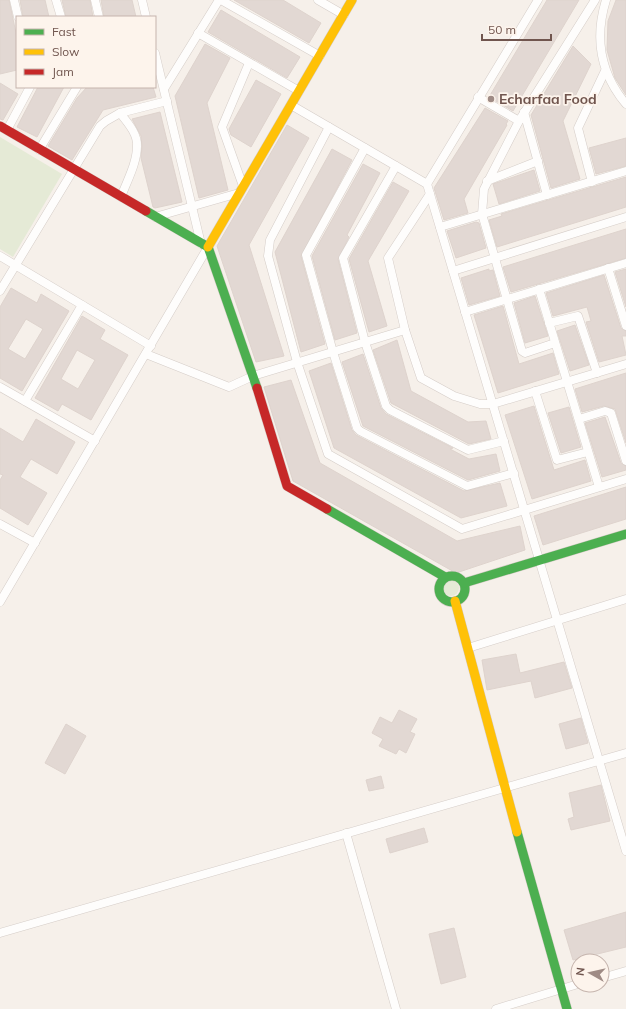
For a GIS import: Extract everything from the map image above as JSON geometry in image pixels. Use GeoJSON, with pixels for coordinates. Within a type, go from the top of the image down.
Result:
{"type":"FeatureCollection","features":[{"type":"Feature","properties":{"kind":"street"},"geometry":{"type":"LineString","coordinates":[[14,0],[18,16]]}},
{"type":"Feature","properties":{"kind":"street"},"geometry":{"type":"LineString","coordinates":[[56,0],[61,16]]}},
{"type":"Feature","properties":{"kind":"street"},"geometry":{"type":"LineString","coordinates":[[95,0],[99,16]]}},
{"type":"Feature","properties":{"kind":"street"},"geometry":{"type":"LineString","coordinates":[[142,0],[146,16]]}},
{"type":"Feature","properties":{"kind":"street"},"geometry":{"type":"LineString","coordinates":[[164,89],[220,0],[320,56]]}},
{"type":"Feature","properties":{"kind":"street"},"geometry":{"type":"LineString","coordinates":[[318,0],[344,15]]}},
{"type":"Feature","properties":{"kind":"street"},"geometry":{"type":"LineString","coordinates":[[0,602],[3,590],[35,543],[151,346],[204,246],[241,190],[352,0]]}},
{"type":"Feature","properties":{"kind":"street"},"geometry":{"type":"LineString","coordinates":[[427,184],[478,97],[538,0]]}},
{"type":"Feature","properties":{"kind":"street"},"geometry":{"type":"LineString","coordinates":[[555,343],[523,353],[482,214],[483,197],[487,181],[524,112],[595,0]]}},
{"type":"Feature","properties":{"kind":"street"},"geometry":{"type":"LineString","coordinates":[[606,0],[601,16],[599,34],[600,53],[605,71],[614,89],[626,104]]}},
{"type":"Feature","properties":{"kind":"street"},"geometry":{"type":"LineString","coordinates":[[198,33],[299,92]]}},
{"type":"Feature","properties":{"kind":"street"},"geometry":{"type":"LineString","coordinates":[[156,58],[192,206],[204,246],[253,376],[287,486],[445,577],[458,577],[464,583],[465,588],[462,596],[455,601],[446,601],[439,594],[439,584],[445,577]]}},
{"type":"Feature","properties":{"kind":"street"},"geometry":{"type":"LineString","coordinates":[[241,190],[222,127],[249,63]]}},
{"type":"Feature","properties":{"kind":"street"},"geometry":{"type":"LineString","coordinates":[[592,182],[578,128],[605,71]]}},
{"type":"Feature","properties":{"kind":"street"},"geometry":{"type":"LineString","coordinates":[[29,88],[3,128],[204,246]]}},
{"type":"Feature","properties":{"kind":"street"},"geometry":{"type":"LineString","coordinates":[[39,150],[76,88]]}},
{"type":"Feature","properties":{"kind":"street"},"geometry":{"type":"LineString","coordinates":[[478,97],[519,121]]}},
{"type":"Feature","properties":{"kind":"street"},"geometry":{"type":"LineString","coordinates":[[0,291],[100,126],[106,120],[120,113],[167,101]]}},
{"type":"Feature","properties":{"kind":"street"},"geometry":{"type":"LineString","coordinates":[[291,105],[427,184],[626,851]]}},
{"type":"Feature","properties":{"kind":"street"},"geometry":{"type":"LineString","coordinates":[[524,112],[547,195]]}},
{"type":"Feature","properties":{"kind":"street"},"geometry":{"type":"LineString","coordinates":[[120,113],[132,130],[137,145],[132,166],[121,196]]}},
{"type":"Feature","properties":{"kind":"street"},"geometry":{"type":"LineString","coordinates":[[329,127],[270,240],[268,256],[298,362],[326,450],[331,457],[462,529],[626,479]]}},
{"type":"Feature","properties":{"kind":"street"},"geometry":{"type":"LineString","coordinates":[[365,148],[306,255],[333,352],[357,428],[360,431],[467,486],[514,473]]}},
{"type":"Feature","properties":{"kind":"street"},"geometry":{"type":"LineString","coordinates":[[487,181],[538,161]]}},
{"type":"Feature","properties":{"kind":"street"},"geometry":{"type":"LineString","coordinates":[[396,166],[343,258],[365,342],[386,406],[390,410],[468,450],[504,441]]}},
{"type":"Feature","properties":{"kind":"street"},"geometry":{"type":"LineString","coordinates":[[440,227],[626,171]]}},
{"type":"Feature","properties":{"kind":"street"},"geometry":{"type":"LineString","coordinates":[[155,217],[241,190]]}},
{"type":"Feature","properties":{"kind":"street"},"geometry":{"type":"LineString","coordinates":[[430,194],[388,258],[405,330],[418,371],[425,381],[454,396],[480,404],[493,404],[626,364]]}},
{"type":"Feature","properties":{"kind":"street"},"geometry":{"type":"LineString","coordinates":[[453,271],[626,217]]}},
{"type":"Feature","properties":{"kind":"street"},"geometry":{"type":"LineString","coordinates":[[0,256],[151,346]]}},
{"type":"Feature","properties":{"kind":"street"},"geometry":{"type":"LineString","coordinates":[[465,312],[626,263]]}},
{"type":"Feature","properties":{"kind":"street"},"geometry":{"type":"LineString","coordinates":[[608,268],[626,326]]}},
{"type":"Feature","properties":{"kind":"street"},"geometry":{"type":"LineString","coordinates":[[539,289],[599,487]]}},
{"type":"Feature","properties":{"kind":"street"},"geometry":{"type":"LineString","coordinates":[[25,401],[82,305]]}},
{"type":"Feature","properties":{"kind":"street"},"geometry":{"type":"LineString","coordinates":[[549,323],[578,316],[596,373]]}},
{"type":"Feature","properties":{"kind":"street"},"geometry":{"type":"LineString","coordinates":[[146,354],[229,387],[253,376],[405,330]]}},
{"type":"Feature","properties":{"kind":"street"},"geometry":{"type":"LineString","coordinates":[[0,387],[95,441]]}},
{"type":"Feature","properties":{"kind":"street"},"geometry":{"type":"LineString","coordinates":[[535,391],[557,460],[588,452]]}},
{"type":"Feature","properties":{"kind":"street"},"geometry":{"type":"LineString","coordinates":[[579,419],[605,411],[611,413],[626,461]]}},
{"type":"Feature","properties":{"kind":"street"},"geometry":{"type":"LineString","coordinates":[[0,524],[35,543]]}},
{"type":"Feature","properties":{"kind":"street"},"geometry":{"type":"LineString","coordinates":[[464,583],[626,534]]}},
{"type":"Feature","properties":{"kind":"street"},"geometry":{"type":"LineString","coordinates":[[468,648],[626,599]]}},
{"type":"Feature","properties":{"kind":"street"},"geometry":{"type":"LineString","coordinates":[[455,601],[505,788],[567,1009]]}},
{"type":"Feature","properties":{"kind":"street"},"geometry":{"type":"LineString","coordinates":[[0,933],[626,753]]}},
{"type":"Feature","properties":{"kind":"street"},"geometry":{"type":"LineString","coordinates":[[346,834],[396,1009]]}},
{"type":"Feature","properties":{"kind":"street"},"geometry":{"type":"LineString","coordinates":[[610,976],[626,971]]}},
{"type":"Feature","properties":{"kind":"street"},"geometry":{"type":"LineString","coordinates":[[496,1009],[570,986]]}},
{"type":"Feature","properties":{"kind":"green space"},"geometry":{"type":"Polygon","coordinates":[[[0,137],[62,174],[13,257],[0,249],[0,137]]]}},
{"type":"Feature","properties":{"kind":"green space"},"geometry":{"type":"Polygon","coordinates":[[[451,580],[458,585],[459,588],[454,595],[451,596],[444,591],[443,588],[448,581],[451,580]]]}},
{"type":"Feature","properties":{"kind":"building"},"geometry":{"type":"Polygon","coordinates":[[[0,0],[9,0],[16,33],[16,70],[0,74],[0,0]]]}},
{"type":"Feature","properties":{"kind":"building"},"geometry":{"type":"Polygon","coordinates":[[[20,0],[45,0],[49,16],[23,16],[20,0]]]}},
{"type":"Feature","properties":{"kind":"building"},"geometry":{"type":"Polygon","coordinates":[[[62,0],[90,0],[93,16],[66,16],[62,0]]]}},
{"type":"Feature","properties":{"kind":"building"},"geometry":{"type":"Polygon","coordinates":[[[101,0],[132,0],[136,16],[104,16],[101,0]]]}},
{"type":"Feature","properties":{"kind":"building"},"geometry":{"type":"Polygon","coordinates":[[[234,0],[283,0],[321,23],[309,43],[234,0]]]}},
{"type":"Feature","properties":{"kind":"building"},"geometry":{"type":"Polygon","coordinates":[[[547,0],[579,0],[513,111],[489,97],[547,0]]]}},
{"type":"Feature","properties":{"kind":"building"},"geometry":{"type":"Polygon","coordinates":[[[616,0],[626,0],[626,95],[615,78],[607,50],[608,21],[616,0]]]}},
{"type":"Feature","properties":{"kind":"building"},"geometry":{"type":"Polygon","coordinates":[[[221,10],[300,57],[287,78],[208,32],[221,10]]]}},
{"type":"Feature","properties":{"kind":"building"},"geometry":{"type":"Polygon","coordinates":[[[205,44],[230,58],[207,103],[228,190],[199,198],[175,96],[205,44]]]}},
{"type":"Feature","properties":{"kind":"building"},"geometry":{"type":"Polygon","coordinates":[[[573,46],[591,64],[563,121],[580,179],[551,188],[531,115],[573,46]]]}},
{"type":"Feature","properties":{"kind":"building"},"geometry":{"type":"Polygon","coordinates":[[[256,80],[281,94],[251,147],[231,135],[229,129],[256,80]]]}},
{"type":"Feature","properties":{"kind":"building"},"geometry":{"type":"Polygon","coordinates":[[[0,83],[18,94],[3,120],[0,119],[0,83]]]}},
{"type":"Feature","properties":{"kind":"building"},"geometry":{"type":"Polygon","coordinates":[[[37,88],[63,88],[37,137],[17,127],[37,88]]]}},
{"type":"Feature","properties":{"kind":"building"},"geometry":{"type":"Polygon","coordinates":[[[86,88],[153,88],[156,97],[103,110],[72,160],[48,146],[77,98],[86,88]]]}},
{"type":"Feature","properties":{"kind":"building"},"geometry":{"type":"Polygon","coordinates":[[[485,108],[508,121],[506,124],[507,125],[464,199],[468,213],[444,220],[434,188],[485,108]]]}},
{"type":"Feature","properties":{"kind":"building"},"geometry":{"type":"Polygon","coordinates":[[[160,112],[182,202],[155,208],[153,207],[141,158],[141,136],[132,119],[160,112]]]}},
{"type":"Feature","properties":{"kind":"building"},"geometry":{"type":"Polygon","coordinates":[[[287,125],[309,138],[249,245],[284,356],[256,362],[217,246],[287,125]]]}},
{"type":"Feature","properties":{"kind":"building"},"geometry":{"type":"Polygon","coordinates":[[[626,138],[626,166],[596,174],[589,148],[626,138]]]}},
{"type":"Feature","properties":{"kind":"building"},"geometry":{"type":"Polygon","coordinates":[[[332,149],[352,160],[301,256],[325,344],[301,352],[275,252],[332,149]]]}},
{"type":"Feature","properties":{"kind":"building"},"geometry":{"type":"Polygon","coordinates":[[[363,164],[380,173],[347,235],[349,237],[338,259],[357,333],[335,340],[312,256],[363,164]]]}},
{"type":"Feature","properties":{"kind":"building"},"geometry":{"type":"Polygon","coordinates":[[[534,170],[540,191],[499,204],[493,184],[534,170]]]}},
{"type":"Feature","properties":{"kind":"building"},"geometry":{"type":"Polygon","coordinates":[[[626,177],[626,207],[497,247],[489,220],[502,216],[501,214],[626,177]]]}},
{"type":"Feature","properties":{"kind":"building"},"geometry":{"type":"Polygon","coordinates":[[[393,182],[409,191],[368,261],[387,326],[369,332],[349,259],[393,182]]]}},
{"type":"Feature","properties":{"kind":"building"},"geometry":{"type":"Polygon","coordinates":[[[476,222],[479,223],[486,248],[456,258],[447,231],[476,222]]]}},
{"type":"Feature","properties":{"kind":"building"},"geometry":{"type":"Polygon","coordinates":[[[626,229],[626,258],[511,292],[503,267],[626,229]]]}},
{"type":"Feature","properties":{"kind":"building"},"geometry":{"type":"Polygon","coordinates":[[[489,269],[489,271],[493,270],[500,296],[469,305],[461,278],[489,269]]]}},
{"type":"Feature","properties":{"kind":"building"},"geometry":{"type":"Polygon","coordinates":[[[626,269],[626,307],[615,272],[626,269]]]}},
{"type":"Feature","properties":{"kind":"building"},"geometry":{"type":"Polygon","coordinates":[[[604,275],[621,328],[626,331],[626,336],[622,336],[626,355],[599,362],[586,322],[591,321],[587,307],[553,316],[546,293],[604,275]]]}},
{"type":"Feature","properties":{"kind":"building"},"geometry":{"type":"Polygon","coordinates":[[[11,288],[37,303],[41,294],[69,311],[22,391],[0,378],[0,307],[11,288]],[[26,319],[8,349],[25,359],[43,329],[26,319]]]}},
{"type":"Feature","properties":{"kind":"building"},"geometry":{"type":"Polygon","coordinates":[[[535,296],[548,336],[525,343],[514,303],[535,296]]]}},
{"type":"Feature","properties":{"kind":"building"},"geometry":{"type":"Polygon","coordinates":[[[503,306],[519,364],[553,353],[559,374],[498,393],[474,315],[503,306]]]}},
{"type":"Feature","properties":{"kind":"building"},"geometry":{"type":"Polygon","coordinates":[[[82,316],[105,330],[100,339],[128,355],[91,420],[62,404],[58,411],[35,398],[82,316]],[[77,350],[61,379],[78,389],[95,360],[77,350]]]}},
{"type":"Feature","properties":{"kind":"building"},"geometry":{"type":"Polygon","coordinates":[[[575,325],[589,365],[570,371],[557,331],[575,325]]]}},
{"type":"Feature","properties":{"kind":"building"},"geometry":{"type":"Polygon","coordinates":[[[397,340],[411,391],[468,422],[486,421],[491,439],[469,444],[391,403],[373,350],[397,340]]]}},
{"type":"Feature","properties":{"kind":"building"},"geometry":{"type":"Polygon","coordinates":[[[363,354],[381,408],[386,414],[453,448],[450,449],[469,459],[496,454],[500,471],[468,480],[363,426],[342,362],[363,354]]]}},
{"type":"Feature","properties":{"kind":"building"},"geometry":{"type":"Polygon","coordinates":[[[331,363],[352,430],[356,435],[464,491],[500,483],[507,506],[461,518],[334,448],[309,371],[331,363]]]}},
{"type":"Feature","properties":{"kind":"building"},"geometry":{"type":"Polygon","coordinates":[[[626,373],[626,443],[615,409],[604,406],[582,412],[575,389],[626,373]]]}},
{"type":"Feature","properties":{"kind":"building"},"geometry":{"type":"Polygon","coordinates":[[[291,380],[320,463],[457,541],[520,526],[525,550],[456,573],[293,481],[264,387],[291,380]]]}},
{"type":"Feature","properties":{"kind":"building"},"geometry":{"type":"Polygon","coordinates":[[[534,406],[554,470],[585,460],[591,481],[532,499],[505,415],[534,406]]]}},
{"type":"Feature","properties":{"kind":"building"},"geometry":{"type":"Polygon","coordinates":[[[569,407],[581,447],[561,453],[548,413],[569,407]]]}},
{"type":"Feature","properties":{"kind":"building"},"geometry":{"type":"Polygon","coordinates":[[[605,417],[621,463],[626,466],[626,470],[602,477],[585,423],[605,417]]]}},
{"type":"Feature","properties":{"kind":"building"},"geometry":{"type":"Polygon","coordinates":[[[36,419],[75,442],[57,474],[31,459],[20,477],[47,493],[28,525],[0,508],[0,480],[3,475],[0,474],[0,428],[23,442],[36,419]]]}},
{"type":"Feature","properties":{"kind":"building"},"geometry":{"type":"Polygon","coordinates":[[[626,487],[626,519],[543,545],[534,516],[626,487]]]}},
{"type":"Feature","properties":{"kind":"building"},"geometry":{"type":"Polygon","coordinates":[[[516,654],[520,673],[564,662],[572,688],[535,698],[531,681],[487,690],[482,660],[516,654]]]}},
{"type":"Feature","properties":{"kind":"building"},"geometry":{"type":"Polygon","coordinates":[[[399,710],[417,719],[410,732],[415,734],[406,753],[399,749],[396,754],[379,746],[383,739],[372,733],[380,717],[392,723],[399,710]]]}},
{"type":"Feature","properties":{"kind":"building"},"geometry":{"type":"Polygon","coordinates":[[[581,718],[588,743],[566,749],[559,724],[581,718]]]}},
{"type":"Feature","properties":{"kind":"building"},"geometry":{"type":"Polygon","coordinates":[[[66,724],[86,736],[65,774],[45,763],[66,724]]]}},
{"type":"Feature","properties":{"kind":"building"},"geometry":{"type":"Polygon","coordinates":[[[381,776],[384,788],[369,791],[366,780],[381,776]]]}},
{"type":"Feature","properties":{"kind":"building"},"geometry":{"type":"Polygon","coordinates":[[[601,785],[610,821],[571,830],[568,819],[574,817],[569,793],[601,785]]]}},
{"type":"Feature","properties":{"kind":"building"},"geometry":{"type":"Polygon","coordinates":[[[424,828],[428,842],[390,853],[386,839],[424,828]]]}},
{"type":"Feature","properties":{"kind":"building"},"geometry":{"type":"Polygon","coordinates":[[[626,912],[626,947],[602,953],[571,953],[564,930],[626,912]]]}},
{"type":"Feature","properties":{"kind":"building"},"geometry":{"type":"Polygon","coordinates":[[[454,928],[466,977],[441,984],[429,934],[454,928]]]}},
{"type":"Feature","properties":{"kind":"traffic: fast"},"geometry":{"type":"LineString","coordinates":[[146,211],[208,247],[257,388]]}},
{"type":"Feature","properties":{"kind":"traffic: fast"},"geometry":{"type":"LineString","coordinates":[[327,509],[445,577]]}},
{"type":"Feature","properties":{"kind":"traffic: fast"},"geometry":{"type":"LineString","coordinates":[[464,583],[626,534]]}},
{"type":"Feature","properties":{"kind":"traffic: fast"},"geometry":{"type":"LineString","coordinates":[[452,576],[461,580],[465,589],[461,598],[452,602],[443,598],[439,589],[443,580],[452,576]]}},
{"type":"Feature","properties":{"kind":"traffic: fast"},"geometry":{"type":"LineString","coordinates":[[517,832],[567,1009]]}},
{"type":"Feature","properties":{"kind":"traffic: slow"},"geometry":{"type":"LineString","coordinates":[[208,247],[352,0]]}},
{"type":"Feature","properties":{"kind":"traffic: slow"},"geometry":{"type":"LineString","coordinates":[[455,601],[517,832]]}},
{"type":"Feature","properties":{"kind":"traffic: jam"},"geometry":{"type":"LineString","coordinates":[[0,126],[146,211]]}},
{"type":"Feature","properties":{"kind":"traffic: jam"},"geometry":{"type":"LineString","coordinates":[[257,388],[287,486],[327,509]]}},
{"type":"Feature","properties":{"kind":"place","name":"Echarfaa Food"},"geometry":{"type":"Point","coordinates":[491,99]}}]}
